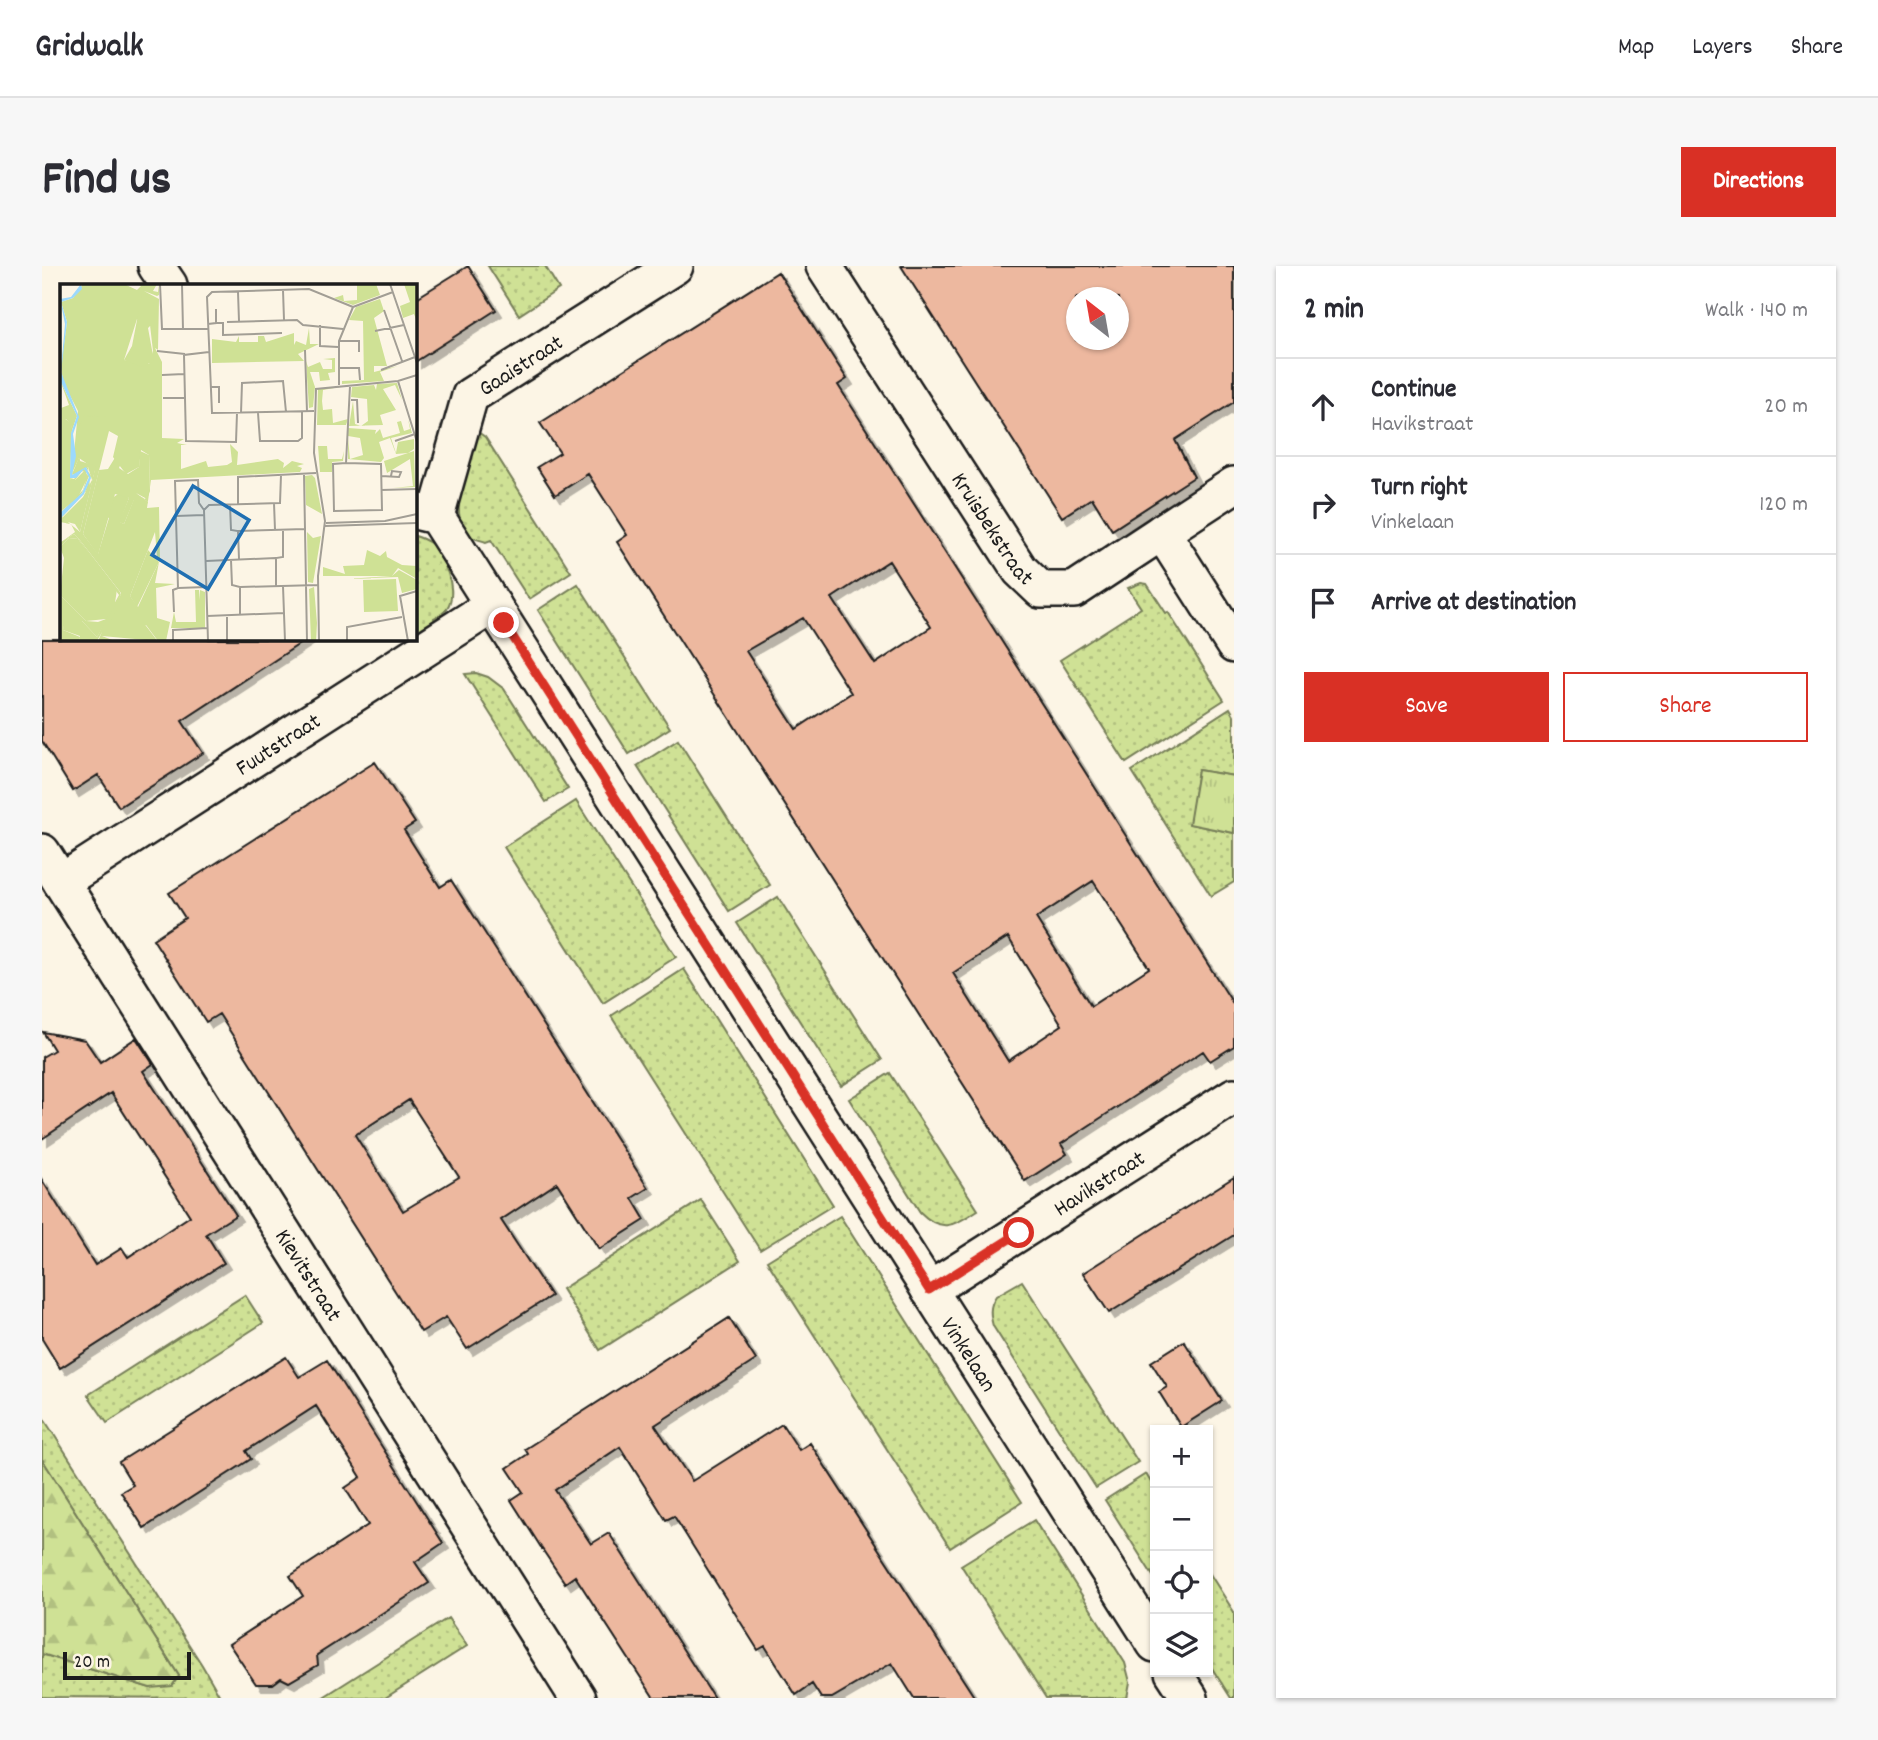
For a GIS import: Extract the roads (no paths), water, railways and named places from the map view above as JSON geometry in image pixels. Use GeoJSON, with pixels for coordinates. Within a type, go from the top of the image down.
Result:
{"type":"FeatureCollection","features":[{"type":"Feature","properties":{"kind":"street"},"geometry":{"type":"LineString","coordinates":[[156,266],[168,284]]}},
{"type":"Feature","properties":{"kind":"street","name":"Gaaistraat"},"geometry":{"type":"LineString","coordinates":[[425,513],[470,396],[675,266]]}},
{"type":"Feature","properties":{"kind":"street","name":"Kruisbekstraat"},"geometry":{"type":"LineString","coordinates":[[824,266],[1020,570],[1041,590],[1074,590],[1234,485]]}},
{"type":"Feature","properties":{"kind":"street","name":"Vinkelaan"},"geometry":{"type":"LineString","coordinates":[[425,513],[493,605],[1150,1636]]}},
{"type":"Feature","properties":{"kind":"street"},"geometry":{"type":"LineString","coordinates":[[1162,532],[1234,645]]}},
{"type":"Feature","properties":{"kind":"street","name":"Fuutstraat"},"geometry":{"type":"LineString","coordinates":[[61,882],[493,605]]}},
{"type":"Feature","properties":{"kind":"street","name":"Kievitstraat"},"geometry":{"type":"LineString","coordinates":[[42,852],[578,1698]]}},
{"type":"Feature","properties":{"kind":"street","name":"Havikstraat"},"geometry":{"type":"LineString","coordinates":[[929,1290],[1234,1096]]}},
{"type":"Feature","properties":{"kind":"street"},"geometry":{"type":"LineString","coordinates":[[1176,1677],[1189,1698]]}}]}
